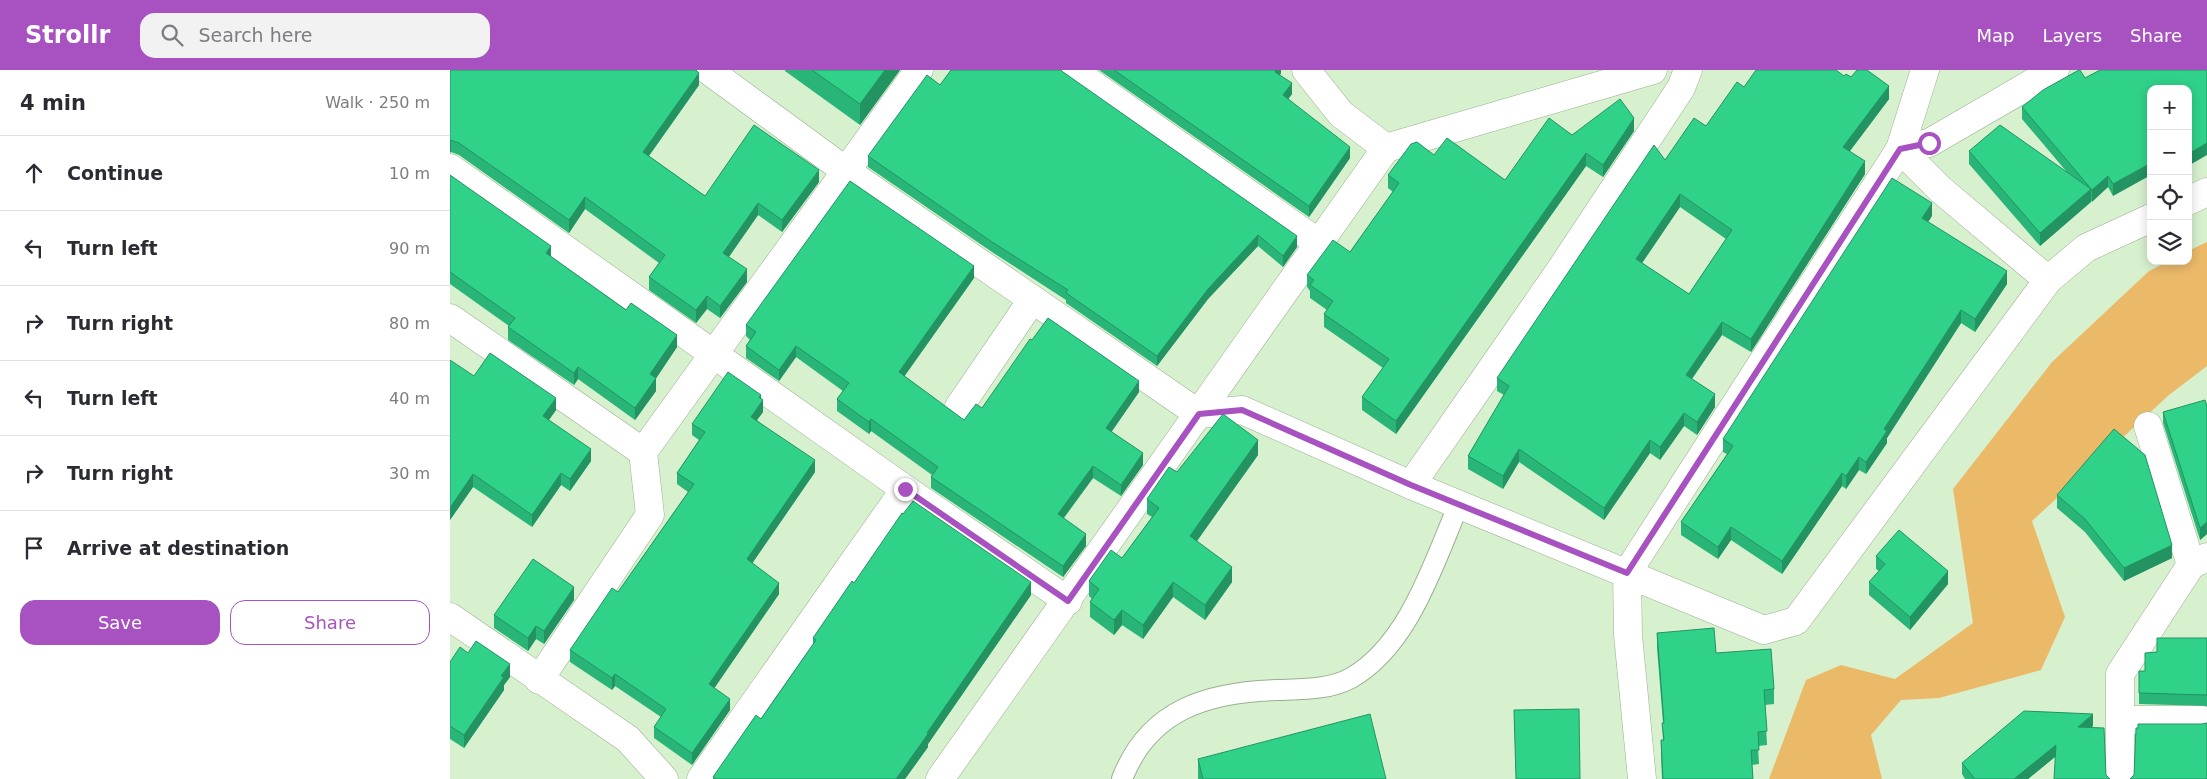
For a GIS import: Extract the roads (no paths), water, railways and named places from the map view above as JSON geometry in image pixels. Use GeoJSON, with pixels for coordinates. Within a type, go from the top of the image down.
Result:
{"type":"FeatureCollection","features":[{"type":"Feature","properties":{"kind":"street"},"geometry":{"type":"LineString","coordinates":[[708,70],[846,171],[1199,414],[1242,410],[1411,485],[1764,630],[1796,621],[2048,280],[2086,248],[2147,220]]}},
{"type":"Feature","properties":{"kind":"street"},"geometry":{"type":"LineString","coordinates":[[539,680],[650,515],[643,452],[715,355],[919,70]]}},
{"type":"Feature","properties":{"kind":"street"},"geometry":{"type":"LineString","coordinates":[[1072,70],[1320,244]]}},
{"type":"Feature","properties":{"kind":"street"},"geometry":{"type":"LineString","coordinates":[[1306,70],[1341,114],[1386,148]]}},
{"type":"Feature","properties":{"kind":"street"},"geometry":{"type":"LineString","coordinates":[[940,779],[1068,601],[1386,148],[1653,70]]}},
{"type":"Feature","properties":{"kind":"street"},"geometry":{"type":"LineString","coordinates":[[1411,485],[1559,272],[1681,88],[1688,70]]}},
{"type":"Feature","properties":{"kind":"street"},"geometry":{"type":"LineString","coordinates":[[1642,779],[1628,635],[1627,573],[1900,149],[1925,70]]}},
{"type":"Feature","properties":{"kind":"street"},"geometry":{"type":"LineString","coordinates":[[1900,149],[1929,143],[2055,70]]}},
{"type":"Feature","properties":{"kind":"street"},"geometry":{"type":"LineString","coordinates":[[1900,149],[1940,189],[2048,280]]}},
{"type":"Feature","properties":{"kind":"street"},"geometry":{"type":"LineString","coordinates":[[450,168],[905,489],[1068,601]]}},
{"type":"Feature","properties":{"kind":"street"},"geometry":{"type":"LineString","coordinates":[[2192,198],[2207,192]]}},
{"type":"Feature","properties":{"kind":"street"},"geometry":{"type":"LineString","coordinates":[[959,407],[1032,300]]}},
{"type":"Feature","properties":{"kind":"street"},"geometry":{"type":"LineString","coordinates":[[450,318],[643,452]]}},
{"type":"Feature","properties":{"kind":"street"},"geometry":{"type":"LineString","coordinates":[[2120,779],[2120,674],[2199,561],[2148,426]]}},
{"type":"Feature","properties":{"kind":"street"},"geometry":{"type":"LineString","coordinates":[[701,779],[905,489]]}},
{"type":"Feature","properties":{"kind":"street"},"geometry":{"type":"LineString","coordinates":[[450,617],[539,680],[628,739],[664,779]]}},
{"type":"Feature","properties":{"kind":"street"},"geometry":{"type":"LineString","coordinates":[[2121,720],[2202,720]]}},
{"type":"Feature","properties":{"kind":"lane"},"geometry":{"type":"LineString","coordinates":[[1122,779],[1137,746],[1176,712],[1217,696],[1245,691],[1328,686],[1351,678],[1376,660],[1411,612],[1459,504]]}}]}
